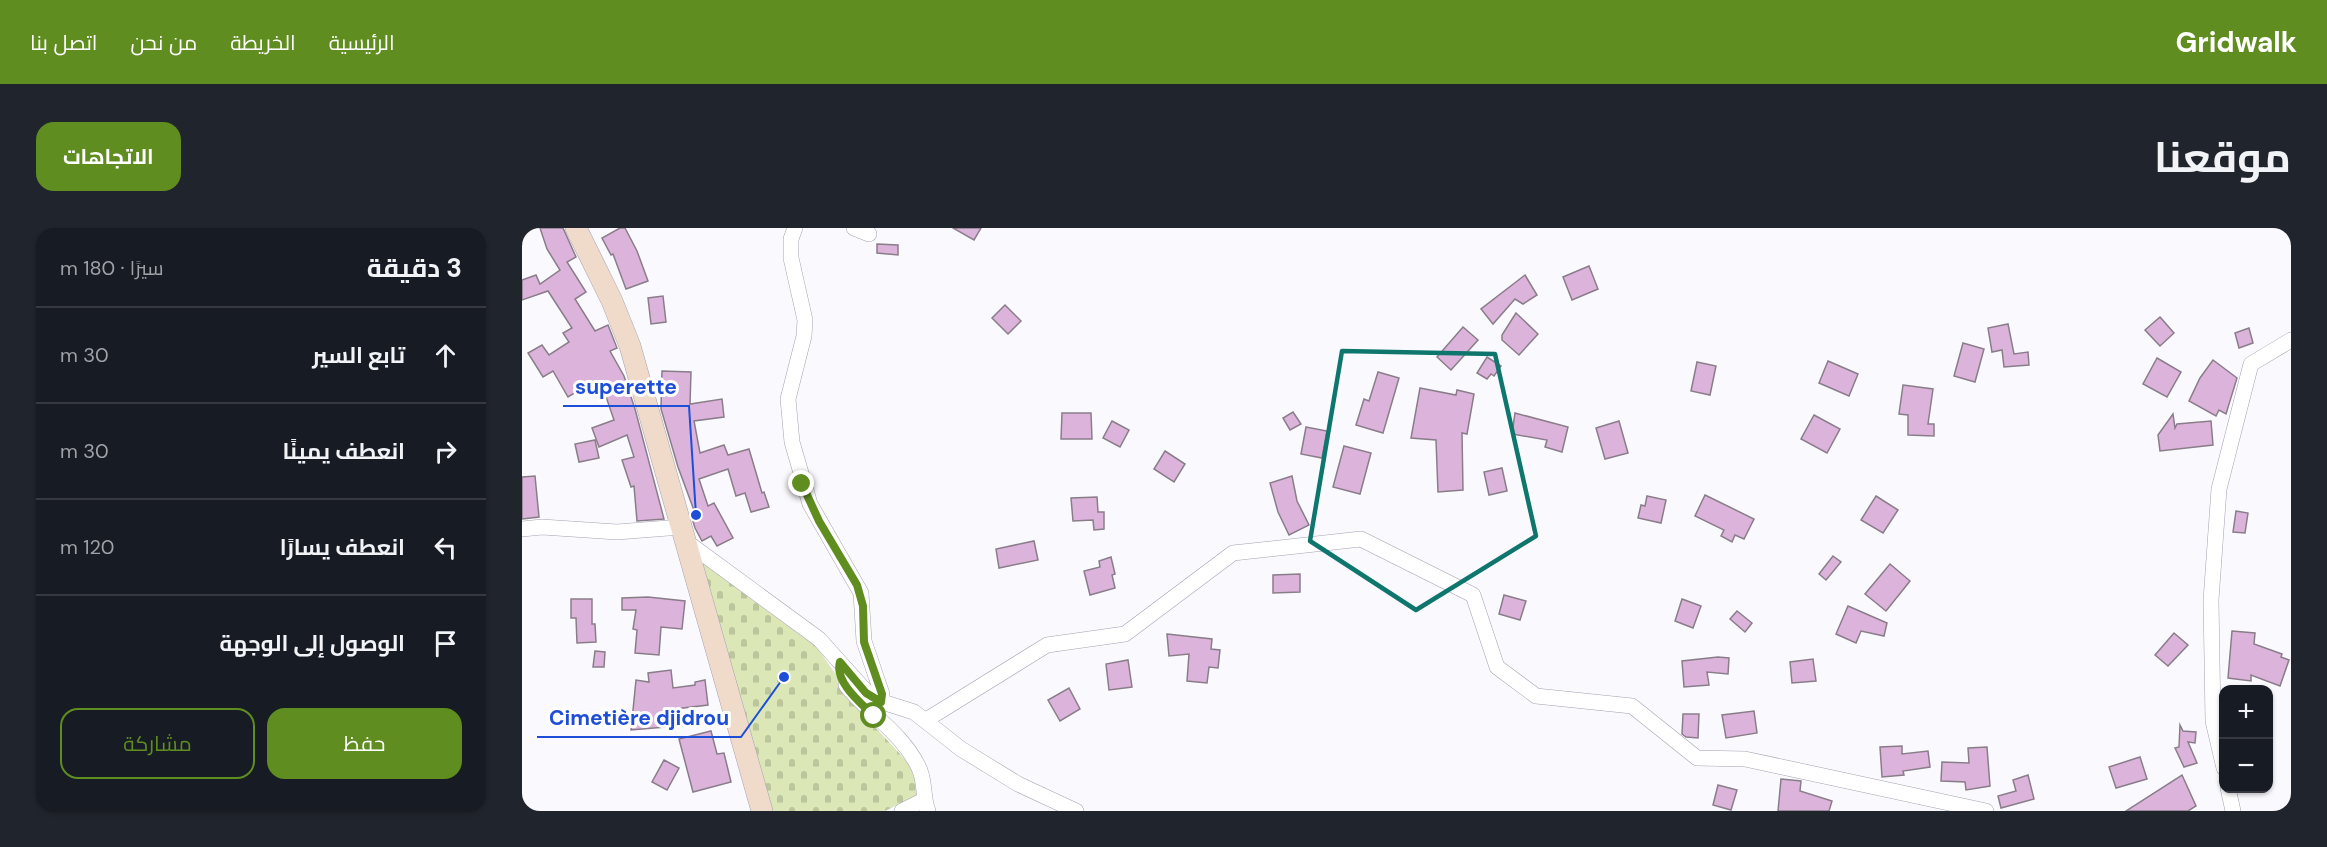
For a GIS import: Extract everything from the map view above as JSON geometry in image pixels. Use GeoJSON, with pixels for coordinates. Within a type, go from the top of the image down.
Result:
{"type":"FeatureCollection","features":[{"type":"Feature","properties":{"kind":"street"},"geometry":{"type":"LineString","coordinates":[[576,228],[612,301],[630,346],[762,811]]}},
{"type":"Feature","properties":{"kind":"street"},"geometry":{"type":"LineString","coordinates":[[795,228],[791,239],[791,258],[805,320],[804,336],[788,399],[792,442],[810,504],[861,593],[864,642],[882,694],[881,702]]}},
{"type":"Feature","properties":{"kind":"street"},"geometry":{"type":"LineString","coordinates":[[854,228],[869,234]]}},
{"type":"Feature","properties":{"kind":"street"},"geometry":{"type":"LineString","coordinates":[[2219,750],[2213,722],[2211,600],[2219,489],[2251,364],[2291,340]]}},
{"type":"Feature","properties":{"kind":"street"},"geometry":{"type":"LineString","coordinates":[[522,529],[542,526],[617,532],[683,533],[802,625],[840,662],[866,693],[881,702],[900,706],[926,720],[961,749],[1018,784],[1076,811]]}},
{"type":"Feature","properties":{"kind":"street"},"geometry":{"type":"LineString","coordinates":[[926,720],[1047,645],[1125,634],[1233,553],[1361,539],[1473,595],[1497,667],[1536,696],[1632,706],[1697,758],[1744,759],[1986,811]]}},
{"type":"Feature","properties":{"kind":"street"},"geometry":{"type":"LineString","coordinates":[[840,662],[839,672],[852,692],[911,752],[924,782],[926,806],[902,811]]}},
{"type":"Feature","properties":{"kind":"street"},"geometry":{"type":"LineString","coordinates":[[2229,793],[2234,811]]}},
{"type":"Feature","properties":{"kind":"highlighted area"},"geometry":{"type":"Polygon","coordinates":[[[1342,351],[1495,354],[1536,536],[1416,610],[1310,541],[1342,351]]]}},
{"type":"Feature","properties":{"kind":"green space"},"geometry":{"type":"Polygon","coordinates":[[[691,549],[812,640],[863,714],[913,768],[922,793],[885,811],[772,811],[691,549]]]}},
{"type":"Feature","properties":{"kind":"building"},"geometry":{"type":"Polygon","coordinates":[[[540,228],[563,228],[576,257],[567,262],[586,292],[575,299],[595,331],[608,325],[617,348],[610,351],[624,376],[635,409],[664,519],[637,521],[634,486],[631,487],[622,460],[634,457],[627,435],[599,447],[592,428],[614,420],[603,388],[599,390],[594,381],[568,397],[553,371],[543,377],[528,353],[542,345],[549,355],[569,342],[563,333],[572,328],[548,291],[522,300],[522,280],[536,275],[540,284],[560,270],[547,249],[540,228]]]}},
{"type":"Feature","properties":{"kind":"building"},"geometry":{"type":"Polygon","coordinates":[[[620,228],[625,228],[637,251],[648,281],[626,289],[613,254],[611,255],[602,238],[620,228]]]}},
{"type":"Feature","properties":{"kind":"building"},"geometry":{"type":"Polygon","coordinates":[[[953,228],[981,228],[974,240],[953,228]]]}},
{"type":"Feature","properties":{"kind":"building"},"geometry":{"type":"Polygon","coordinates":[[[877,244],[898,245],[898,255],[877,253],[877,244]]]}},
{"type":"Feature","properties":{"kind":"building"},"geometry":{"type":"Polygon","coordinates":[[[1589,266],[1598,289],[1572,300],[1563,277],[1589,266]]]}},
{"type":"Feature","properties":{"kind":"building"},"geometry":{"type":"Polygon","coordinates":[[[1525,275],[1537,295],[1523,304],[1515,299],[1493,324],[1481,309],[1525,275]]]}},
{"type":"Feature","properties":{"kind":"building"},"geometry":{"type":"Polygon","coordinates":[[[663,296],[666,322],[651,324],[648,298],[663,296]]]}},
{"type":"Feature","properties":{"kind":"building"},"geometry":{"type":"Polygon","coordinates":[[[1005,305],[1021,321],[1008,334],[992,318],[1005,305]]]}},
{"type":"Feature","properties":{"kind":"building"},"geometry":{"type":"Polygon","coordinates":[[[1516,313],[1538,334],[1519,355],[1502,340],[1502,335],[1516,313]]]}},
{"type":"Feature","properties":{"kind":"building"},"geometry":{"type":"Polygon","coordinates":[[[2160,317],[2174,333],[2160,346],[2145,330],[2160,317]]]}},
{"type":"Feature","properties":{"kind":"building"},"geometry":{"type":"Polygon","coordinates":[[[2008,324],[2014,354],[2028,352],[2029,365],[2004,367],[2002,350],[1992,352],[1988,328],[2008,324]]]}},
{"type":"Feature","properties":{"kind":"building"},"geometry":{"type":"Polygon","coordinates":[[[1463,327],[1478,340],[1451,370],[1437,357],[1463,327]]]}},
{"type":"Feature","properties":{"kind":"building"},"geometry":{"type":"Polygon","coordinates":[[[2249,328],[2253,343],[2239,348],[2235,333],[2249,328]]]}},
{"type":"Feature","properties":{"kind":"building"},"geometry":{"type":"Polygon","coordinates":[[[1963,343],[1984,349],[1975,382],[1954,376],[1963,343]]]}},
{"type":"Feature","properties":{"kind":"building"},"geometry":{"type":"Polygon","coordinates":[[[1487,357],[1501,366],[1494,376],[1491,374],[1487,379],[1477,373],[1487,357]]]}},
{"type":"Feature","properties":{"kind":"building"},"geometry":{"type":"Polygon","coordinates":[[[2157,358],[2181,372],[2167,397],[2143,384],[2157,358]]]}},
{"type":"Feature","properties":{"kind":"building"},"geometry":{"type":"Polygon","coordinates":[[[2213,360],[2237,378],[2226,414],[2219,410],[2216,416],[2189,401],[2200,378],[2213,360]]]}},
{"type":"Feature","properties":{"kind":"building"},"geometry":{"type":"Polygon","coordinates":[[[1828,361],[1858,374],[1849,396],[1819,383],[1828,361]]]}},
{"type":"Feature","properties":{"kind":"building"},"geometry":{"type":"Polygon","coordinates":[[[1697,362],[1716,366],[1710,395],[1691,391],[1697,362]]]}},
{"type":"Feature","properties":{"kind":"building"},"geometry":{"type":"Polygon","coordinates":[[[662,371],[691,372],[690,404],[722,399],[724,417],[694,421],[700,453],[724,445],[728,455],[749,449],[762,493],[764,492],[769,507],[751,512],[745,493],[736,496],[728,469],[699,479],[708,506],[714,503],[733,538],[717,546],[711,536],[702,541],[695,528],[691,515],[695,513],[678,467],[661,409],[662,371]]]}},
{"type":"Feature","properties":{"kind":"building"},"geometry":{"type":"Polygon","coordinates":[[[1378,372],[1399,378],[1383,433],[1356,425],[1364,399],[1369,401],[1378,372]]]}},
{"type":"Feature","properties":{"kind":"building"},"geometry":{"type":"Polygon","coordinates":[[[1903,385],[1933,389],[1928,424],[1934,424],[1934,436],[1908,435],[1908,415],[1899,414],[1903,385]]]}},
{"type":"Feature","properties":{"kind":"building"},"geometry":{"type":"Polygon","coordinates":[[[1420,388],[1456,395],[1457,390],[1474,394],[1467,434],[1462,433],[1463,490],[1438,492],[1436,440],[1411,438],[1420,388]]]}},
{"type":"Feature","properties":{"kind":"building"},"geometry":{"type":"Polygon","coordinates":[[[1293,412],[1301,424],[1290,430],[1283,418],[1293,412]]]}},
{"type":"Feature","properties":{"kind":"building"},"geometry":{"type":"Polygon","coordinates":[[[1062,413],[1091,413],[1092,439],[1061,439],[1062,413]]]}},
{"type":"Feature","properties":{"kind":"building"},"geometry":{"type":"Polygon","coordinates":[[[1515,413],[1568,427],[1562,452],[1545,447],[1547,440],[1512,434],[1515,413]]]}},
{"type":"Feature","properties":{"kind":"building"},"geometry":{"type":"Polygon","coordinates":[[[2173,414],[2175,428],[2177,424],[2211,421],[2213,445],[2160,451],[2158,435],[2173,414]]]}},
{"type":"Feature","properties":{"kind":"building"},"geometry":{"type":"Polygon","coordinates":[[[1814,415],[1840,429],[1827,453],[1801,439],[1814,415]]]}},
{"type":"Feature","properties":{"kind":"building"},"geometry":{"type":"Polygon","coordinates":[[[1112,421],[1129,430],[1120,447],[1103,438],[1112,421]]]}},
{"type":"Feature","properties":{"kind":"building"},"geometry":{"type":"Polygon","coordinates":[[[1619,421],[1628,453],[1605,459],[1596,428],[1619,421]]]}},
{"type":"Feature","properties":{"kind":"building"},"geometry":{"type":"Polygon","coordinates":[[[1306,427],[1327,431],[1322,458],[1301,454],[1306,427]]]}},
{"type":"Feature","properties":{"kind":"building"},"geometry":{"type":"Polygon","coordinates":[[[595,440],[599,458],[579,462],[575,444],[595,440]]]}},
{"type":"Feature","properties":{"kind":"building"},"geometry":{"type":"Polygon","coordinates":[[[1344,446],[1371,453],[1360,494],[1333,487],[1344,446]]]}},
{"type":"Feature","properties":{"kind":"building"},"geometry":{"type":"Polygon","coordinates":[[[1165,451],[1185,464],[1174,482],[1154,469],[1165,451]]]}},
{"type":"Feature","properties":{"kind":"building"},"geometry":{"type":"Polygon","coordinates":[[[1502,468],[1507,491],[1489,495],[1484,472],[1502,468]]]}},
{"type":"Feature","properties":{"kind":"building"},"geometry":{"type":"Polygon","coordinates":[[[535,476],[539,517],[522,519],[522,477],[535,476]]]}},
{"type":"Feature","properties":{"kind":"building"},"geometry":{"type":"Polygon","coordinates":[[[1292,476],[1297,501],[1309,525],[1289,535],[1278,512],[1270,483],[1292,476]]]}},
{"type":"Feature","properties":{"kind":"building"},"geometry":{"type":"Polygon","coordinates":[[[1705,495],[1754,519],[1744,539],[1735,535],[1732,542],[1721,536],[1724,530],[1695,516],[1705,495]]]}},
{"type":"Feature","properties":{"kind":"building"},"geometry":{"type":"Polygon","coordinates":[[[1647,496],[1666,500],[1661,523],[1638,518],[1641,505],[1645,506],[1647,496]]]}},
{"type":"Feature","properties":{"kind":"building"},"geometry":{"type":"Polygon","coordinates":[[[1876,496],[1898,510],[1883,533],[1861,520],[1876,496]]]}},
{"type":"Feature","properties":{"kind":"building"},"geometry":{"type":"Polygon","coordinates":[[[1097,497],[1098,512],[1104,512],[1104,529],[1094,530],[1093,520],[1073,521],[1071,498],[1097,497]]]}},
{"type":"Feature","properties":{"kind":"building"},"geometry":{"type":"Polygon","coordinates":[[[2236,511],[2248,513],[2245,533],[2233,532],[2236,511]]]}},
{"type":"Feature","properties":{"kind":"building"},"geometry":{"type":"Polygon","coordinates":[[[1034,541],[1038,560],[999,568],[996,549],[1034,541]]]}},
{"type":"Feature","properties":{"kind":"building"},"geometry":{"type":"Polygon","coordinates":[[[1833,556],[1841,562],[1826,580],[1819,574],[1833,556]]]}},
{"type":"Feature","properties":{"kind":"building"},"geometry":{"type":"Polygon","coordinates":[[[1111,557],[1115,588],[1090,595],[1084,571],[1100,567],[1099,561],[1111,557]]]}},
{"type":"Feature","properties":{"kind":"building"},"geometry":{"type":"Polygon","coordinates":[[[1890,564],[1910,581],[1886,611],[1865,594],[1890,564]]]}},
{"type":"Feature","properties":{"kind":"building"},"geometry":{"type":"Polygon","coordinates":[[[1300,574],[1300,592],[1273,593],[1273,575],[1300,574]]]}},
{"type":"Feature","properties":{"kind":"building"},"geometry":{"type":"Polygon","coordinates":[[[1504,595],[1526,601],[1520,620],[1499,614],[1504,595]]]}},
{"type":"Feature","properties":{"kind":"building"},"geometry":{"type":"Polygon","coordinates":[[[648,597],[685,601],[682,629],[661,627],[659,655],[635,653],[637,630],[633,629],[636,610],[622,610],[622,598],[648,597]]]}},
{"type":"Feature","properties":{"kind":"building"},"geometry":{"type":"Polygon","coordinates":[[[571,599],[592,599],[592,624],[595,624],[596,642],[577,643],[576,618],[571,618],[571,599]]]}},
{"type":"Feature","properties":{"kind":"building"},"geometry":{"type":"Polygon","coordinates":[[[1682,599],[1701,606],[1693,628],[1675,621],[1682,599]]]}},
{"type":"Feature","properties":{"kind":"building"},"geometry":{"type":"Polygon","coordinates":[[[1848,606],[1887,623],[1884,636],[1861,631],[1856,643],[1836,634],[1848,606]]]}},
{"type":"Feature","properties":{"kind":"building"},"geometry":{"type":"Polygon","coordinates":[[[1737,611],[1752,623],[1745,632],[1730,619],[1737,611]]]}},
{"type":"Feature","properties":{"kind":"building"},"geometry":{"type":"Polygon","coordinates":[[[2232,631],[2255,633],[2254,644],[2282,654],[2281,657],[2289,660],[2280,686],[2251,675],[2251,681],[2228,678],[2232,631]]]}},
{"type":"Feature","properties":{"kind":"building"},"geometry":{"type":"Polygon","coordinates":[[[2174,633],[2188,645],[2168,666],[2155,655],[2174,633]]]}},
{"type":"Feature","properties":{"kind":"building"},"geometry":{"type":"Polygon","coordinates":[[[1167,634],[1212,639],[1211,649],[1220,650],[1218,668],[1209,667],[1207,683],[1187,681],[1189,654],[1169,656],[1167,634]]]}},
{"type":"Feature","properties":{"kind":"building"},"geometry":{"type":"Polygon","coordinates":[[[595,651],[605,652],[604,667],[593,667],[595,651]]]}},
{"type":"Feature","properties":{"kind":"building"},"geometry":{"type":"Polygon","coordinates":[[[1729,658],[1728,674],[1707,672],[1709,685],[1684,687],[1682,661],[1729,658]]]}},
{"type":"Feature","properties":{"kind":"building"},"geometry":{"type":"Polygon","coordinates":[[[1813,659],[1816,681],[1792,683],[1790,662],[1813,659]]]}},
{"type":"Feature","properties":{"kind":"building"},"geometry":{"type":"Polygon","coordinates":[[[1128,660],[1132,687],[1109,690],[1106,664],[1128,660]]]}},
{"type":"Feature","properties":{"kind":"building"},"geometry":{"type":"Polygon","coordinates":[[[671,670],[673,688],[695,685],[695,682],[705,680],[708,705],[675,709],[677,726],[631,730],[636,680],[649,682],[648,673],[671,670]]]}},
{"type":"Feature","properties":{"kind":"building"},"geometry":{"type":"Polygon","coordinates":[[[1069,688],[1080,709],[1060,721],[1048,700],[1069,688]]]}},
{"type":"Feature","properties":{"kind":"building"},"geometry":{"type":"Polygon","coordinates":[[[1754,711],[1757,733],[1726,738],[1722,715],[1754,711]]]}},
{"type":"Feature","properties":{"kind":"building"},"geometry":{"type":"Polygon","coordinates":[[[1683,714],[1699,714],[1698,738],[1686,737],[1682,734],[1683,714]]]}},
{"type":"Feature","properties":{"kind":"building"},"geometry":{"type":"Polygon","coordinates":[[[2180,725],[2183,731],[2196,732],[2195,743],[2188,742],[2197,763],[2184,767],[2175,748],[2179,747],[2180,725]]]}},
{"type":"Feature","properties":{"kind":"building"},"geometry":{"type":"Polygon","coordinates":[[[711,731],[717,754],[724,753],[731,782],[693,792],[679,739],[711,731]]]}},
{"type":"Feature","properties":{"kind":"building"},"geometry":{"type":"Polygon","coordinates":[[[1902,746],[1902,754],[1928,751],[1930,767],[1903,771],[1904,775],[1882,777],[1880,747],[1902,746]]]}},
{"type":"Feature","properties":{"kind":"building"},"geometry":{"type":"Polygon","coordinates":[[[1987,747],[1990,786],[1966,790],[1965,782],[1941,781],[1942,762],[1969,763],[1968,748],[1987,747]]]}},
{"type":"Feature","properties":{"kind":"building"},"geometry":{"type":"Polygon","coordinates":[[[2140,757],[2147,779],[2116,788],[2109,767],[2140,757]]]}},
{"type":"Feature","properties":{"kind":"building"},"geometry":{"type":"Polygon","coordinates":[[[664,760],[679,768],[667,790],[652,782],[664,760]]]}},
{"type":"Feature","properties":{"kind":"building"},"geometry":{"type":"Polygon","coordinates":[[[2028,775],[2034,799],[2001,808],[1998,796],[2016,791],[2013,780],[2028,775]]]}},
{"type":"Feature","properties":{"kind":"building"},"geometry":{"type":"Polygon","coordinates":[[[2182,775],[2196,806],[2188,811],[2126,811],[2182,775]]]}},
{"type":"Feature","properties":{"kind":"building"},"geometry":{"type":"Polygon","coordinates":[[[1781,779],[1801,781],[1800,791],[1832,801],[1829,811],[1778,811],[1781,779]]]}},
{"type":"Feature","properties":{"kind":"building"},"geometry":{"type":"Polygon","coordinates":[[[1718,785],[1737,790],[1731,810],[1713,805],[1718,785]]]}},
{"type":"Feature","properties":{"kind":"place","name":"superette"},"geometry":{"type":"Point","coordinates":[696,515]}},
{"type":"Feature","properties":{"kind":"place","name":"Cimetière djidrou"},"geometry":{"type":"Point","coordinates":[784,677]}},
{"type":"Feature","properties":{"kind":"route"},"geometry":{"type":"LineString","coordinates":[[802,484],[819,521],[861,593],[864,642],[882,694],[881,702],[866,693],[840,662],[838,669],[844,682],[874,716]]}}]}
